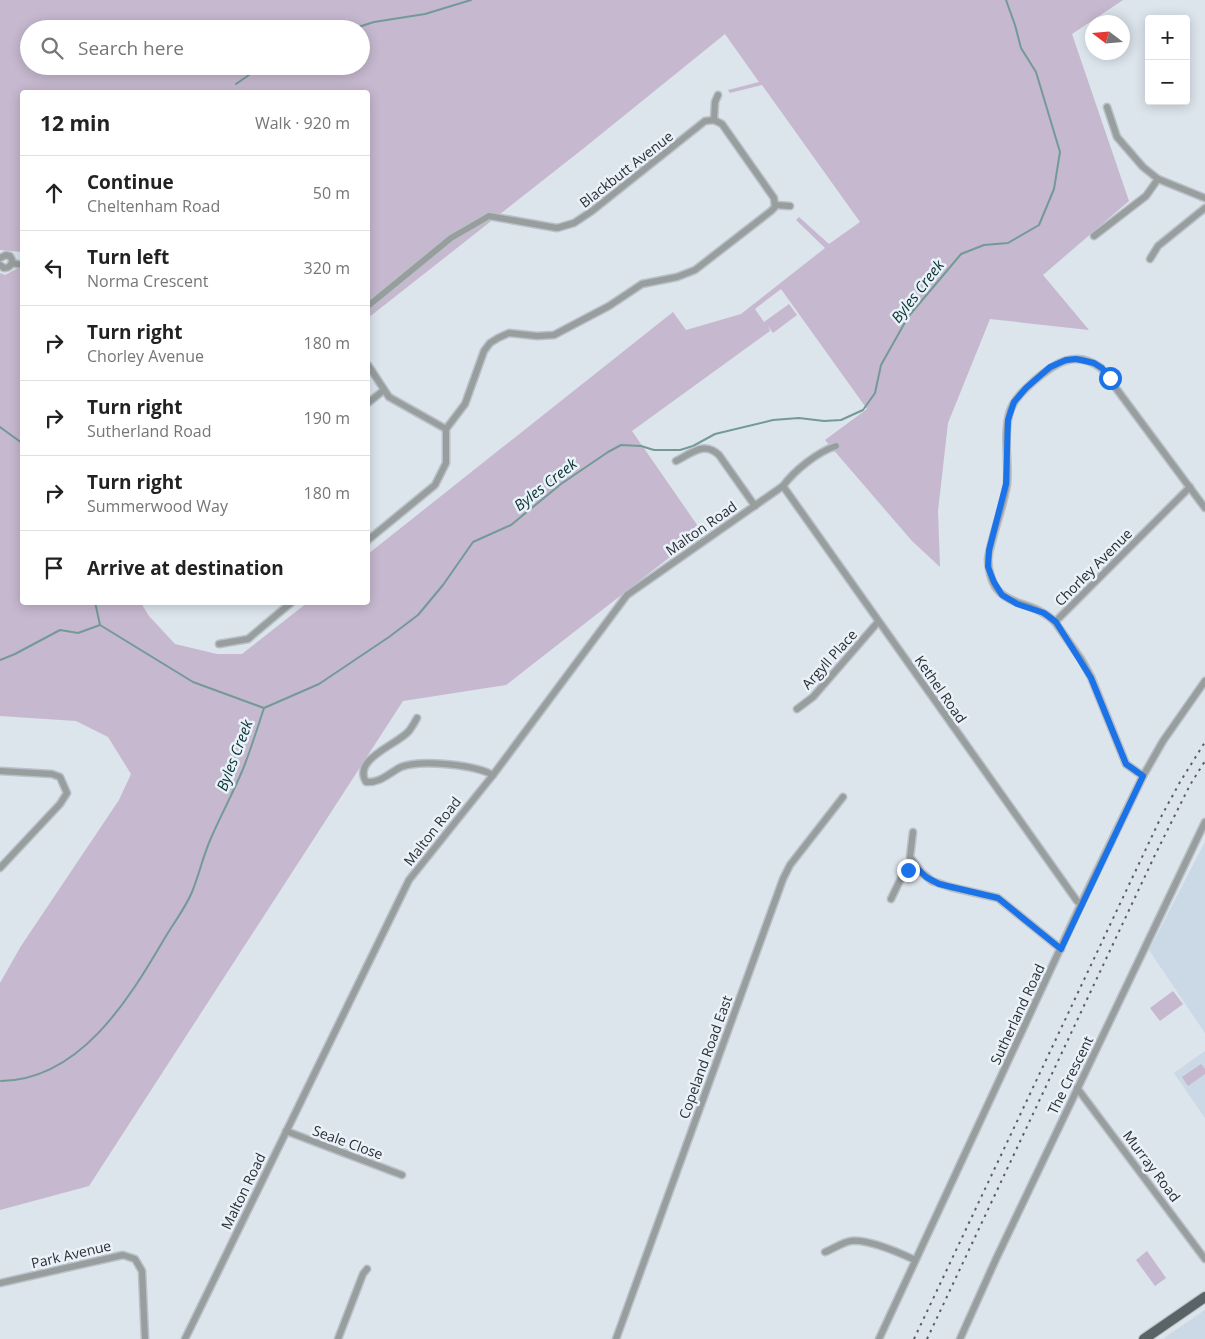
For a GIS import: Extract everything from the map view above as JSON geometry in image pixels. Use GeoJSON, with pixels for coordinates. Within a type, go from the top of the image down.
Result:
{"type":"FeatureCollection","features":[{"type":"Feature","properties":{"kind":"main road"},"geometry":{"type":"LineString","coordinates":[[1144,1339],[1205,1297]]}},
{"type":"Feature","properties":{"kind":"street"},"geometry":{"type":"LineString","coordinates":[[370,538],[435,485],[446,463],[446,429],[465,404],[484,351],[490,343],[509,334],[554,335],[609,306],[642,284],[677,277],[695,270],[761,221],[775,208],[774,198],[722,124],[714,120],[715,102],[718,95]]}},
{"type":"Feature","properties":{"kind":"street"},"geometry":{"type":"LineString","coordinates":[[1107,107],[1117,137],[1142,167],[1158,179],[1205,198]]}},
{"type":"Feature","properties":{"kind":"street","name":"Blackbutt Avenue"},"geometry":{"type":"LineString","coordinates":[[370,304],[451,238],[489,216],[557,228],[574,223],[705,121],[714,120]]}},
{"type":"Feature","properties":{"kind":"street"},"geometry":{"type":"LineString","coordinates":[[1094,236],[1146,196],[1158,179]]}},
{"type":"Feature","properties":{"kind":"street"},"geometry":{"type":"LineString","coordinates":[[775,205],[790,206]]}},
{"type":"Feature","properties":{"kind":"street"},"geometry":{"type":"LineString","coordinates":[[1150,259],[1158,246],[1205,208]]}},
{"type":"Feature","properties":{"kind":"street"},"geometry":{"type":"LineString","coordinates":[[0,258],[8,255],[12,262],[20,264]]}},
{"type":"Feature","properties":{"kind":"street"},"geometry":{"type":"LineString","coordinates":[[0,265],[6,268],[12,262]]}},
{"type":"Feature","properties":{"kind":"street"},"geometry":{"type":"LineString","coordinates":[[1056,622],[1044,613],[1017,604],[1002,595],[988,567],[988,559],[1006,484],[1010,410],[1019,395],[1050,367],[1066,360],[1076,359],[1094,363],[1105,372],[1205,508]]}},
{"type":"Feature","properties":{"kind":"street"},"geometry":{"type":"LineString","coordinates":[[370,368],[389,397],[446,429]]}},
{"type":"Feature","properties":{"kind":"street"},"geometry":{"type":"LineString","coordinates":[[370,401],[384,390]]}},
{"type":"Feature","properties":{"kind":"street","name":"Malton Road"},"geometry":{"type":"LineString","coordinates":[[185,1339],[409,880],[493,775],[627,595],[783,486],[794,473],[826,450],[836,446]]}},
{"type":"Feature","properties":{"kind":"street"},"geometry":{"type":"LineString","coordinates":[[676,461],[701,449],[711,450],[719,456],[755,506]]}},
{"type":"Feature","properties":{"kind":"street","name":"Kethel Road"},"geometry":{"type":"LineString","coordinates":[[783,486],[878,622],[1081,904]]}},
{"type":"Feature","properties":{"kind":"street","name":"Chorley Avenue"},"geometry":{"type":"LineString","coordinates":[[1143,776],[1126,764],[1091,678],[1056,622],[1190,487]]}},
{"type":"Feature","properties":{"kind":"street"},"geometry":{"type":"LineString","coordinates":[[219,644],[248,639],[288,605]]}},
{"type":"Feature","properties":{"kind":"street","name":"Argyll Place"},"geometry":{"type":"LineString","coordinates":[[797,709],[813,697],[878,622]]}},
{"type":"Feature","properties":{"kind":"street","name":"Sutherland Road"},"geometry":{"type":"LineString","coordinates":[[879,1339],[1081,904],[1143,776],[1163,741],[1205,681]]}},
{"type":"Feature","properties":{"kind":"street"},"geometry":{"type":"LineString","coordinates":[[417,718],[409,731],[376,754],[364,766],[363,776],[366,782],[375,782],[402,766],[429,762],[484,770],[493,775]]}},
{"type":"Feature","properties":{"kind":"street"},"geometry":{"type":"LineString","coordinates":[[0,770],[52,774],[60,777],[67,793],[60,804],[0,868]]}},
{"type":"Feature","properties":{"kind":"street","name":"Copeland Road East"},"geometry":{"type":"LineString","coordinates":[[616,1339],[783,879],[790,865],[843,797]]}},
{"type":"Feature","properties":{"kind":"street","name":"The Crescent"},"geometry":{"type":"LineString","coordinates":[[960,1339],[996,1259],[1205,822]]}},
{"type":"Feature","properties":{"kind":"street"},"geometry":{"type":"LineString","coordinates":[[913,832],[910,855],[917,868],[926,877],[939,884],[998,898],[1061,949]]}},
{"type":"Feature","properties":{"kind":"street"},"geometry":{"type":"LineString","coordinates":[[891,899],[904,872],[917,868]]}},
{"type":"Feature","properties":{"kind":"street","name":"Murray Road"},"geometry":{"type":"LineString","coordinates":[[1078,1088],[1205,1259]]}},
{"type":"Feature","properties":{"kind":"street","name":"Seale Close"},"geometry":{"type":"LineString","coordinates":[[286,1131],[402,1175]]}},
{"type":"Feature","properties":{"kind":"street"},"geometry":{"type":"LineString","coordinates":[[825,1252],[851,1241],[899,1252],[916,1260]]}},
{"type":"Feature","properties":{"kind":"street","name":"Park Avenue"},"geometry":{"type":"LineString","coordinates":[[0,1283],[123,1255],[135,1259],[142,1271],[145,1339]]}},
{"type":"Feature","properties":{"kind":"street"},"geometry":{"type":"LineString","coordinates":[[338,1339],[363,1274],[367,1269]]}},
{"type":"Feature","properties":{"kind":"shaded area"},"geometry":{"type":"Polygon","coordinates":[[[0,0],[1123,0],[1100,15],[1085,15],[1085,25],[1072,34],[1129,201],[1043,275],[1089,330],[990,319],[948,423],[938,511],[940,567],[912,541],[825,440],[867,409],[781,289],[755,309],[764,322],[789,304],[797,315],[773,333],[768,326],[770,331],[632,431],[702,532],[506,685],[403,701],[89,1186],[0,1210],[0,983],[21,946],[119,800],[131,774],[108,737],[76,721],[0,716],[0,273],[5,275],[18,268],[20,269],[20,605],[142,605],[149,616],[175,644],[217,654],[242,654],[304,605],[370,605],[370,552],[673,312],[686,330],[741,314],[825,248],[796,220],[799,217],[829,244],[860,222],[762,85],[730,93],[728,90],[759,82],[725,34],[370,316],[370,90],[20,90],[20,252],[0,250],[0,0]]]}},
{"type":"Feature","properties":{"kind":"shaded area"},"geometry":{"type":"Polygon","coordinates":[[[1205,842],[1205,1033],[1149,950],[1205,842]]]}},
{"type":"Feature","properties":{"kind":"shaded area"},"geometry":{"type":"Polygon","coordinates":[[[1173,991],[1183,1004],[1160,1021],[1150,1008],[1173,991]]]}},
{"type":"Feature","properties":{"kind":"shaded area"},"geometry":{"type":"Polygon","coordinates":[[[1205,1051],[1205,1118],[1174,1073],[1205,1051]]]}},
{"type":"Feature","properties":{"kind":"shaded area"},"geometry":{"type":"Polygon","coordinates":[[[1201,1064],[1205,1069],[1205,1074],[1188,1086],[1182,1077],[1201,1064]]]}},
{"type":"Feature","properties":{"kind":"shaded area"},"geometry":{"type":"Polygon","coordinates":[[[1147,1251],[1166,1278],[1155,1286],[1136,1260],[1147,1251]]]}},
{"type":"Feature","properties":{"kind":"shaded area"},"geometry":{"type":"Polygon","coordinates":[[[1205,1310],[1205,1339],[1164,1338],[1205,1310]]]}},
{"type":"Feature","properties":{"kind":"waterway"},"geometry":{"type":"LineString","coordinates":[[370,23],[425,14],[471,0]]}},
{"type":"Feature","properties":{"kind":"waterway","name":"Byles Creek"},"geometry":{"type":"LineString","coordinates":[[1,1081],[29,1077],[54,1067],[77,1052],[98,1033],[134,988],[189,898],[211,838],[243,769],[264,708],[319,684],[389,637],[418,615],[443,585],[473,542],[511,525],[561,484],[621,445],[641,446],[654,450],[680,450],[693,446],[715,434],[773,420],[799,418],[824,421],[841,420],[863,410],[875,393],[881,365],[908,317],[961,254],[984,245],[1008,243],[1039,225],[1054,189],[1060,152],[1036,72],[1021,48],[1006,0]]}},
{"type":"Feature","properties":{"kind":"waterway"},"geometry":{"type":"LineString","coordinates":[[236,84],[249,75]]}},
{"type":"Feature","properties":{"kind":"waterway"},"geometry":{"type":"LineString","coordinates":[[0,427],[20,442]]}},
{"type":"Feature","properties":{"kind":"waterway"},"geometry":{"type":"LineString","coordinates":[[96,605],[100,625],[193,682],[264,708]]}},
{"type":"Feature","properties":{"kind":"waterway"},"geometry":{"type":"LineString","coordinates":[[0,660],[60,630],[78,633],[100,625]]}},
{"type":"Feature","properties":{"kind":"railway"},"geometry":{"type":"LineString","coordinates":[[914,1339],[1162,815],[1205,742]]}},
{"type":"Feature","properties":{"kind":"railway"},"geometry":{"type":"LineString","coordinates":[[927,1339],[1155,855],[1190,785],[1205,761]]}},
{"type":"Feature","properties":{"kind":"route"},"geometry":{"type":"LineString","coordinates":[[908,870],[917,868],[926,877],[939,884],[998,898],[1061,949],[1143,776],[1132,770],[1123,759],[1091,678],[1056,622],[1032,607],[1017,604],[1002,595],[988,567],[989,550],[1005,493],[1008,420],[1014,402],[1026,388],[1050,367],[1066,360],[1076,359],[1094,363],[1102,368],[1110,378]]}}]}
